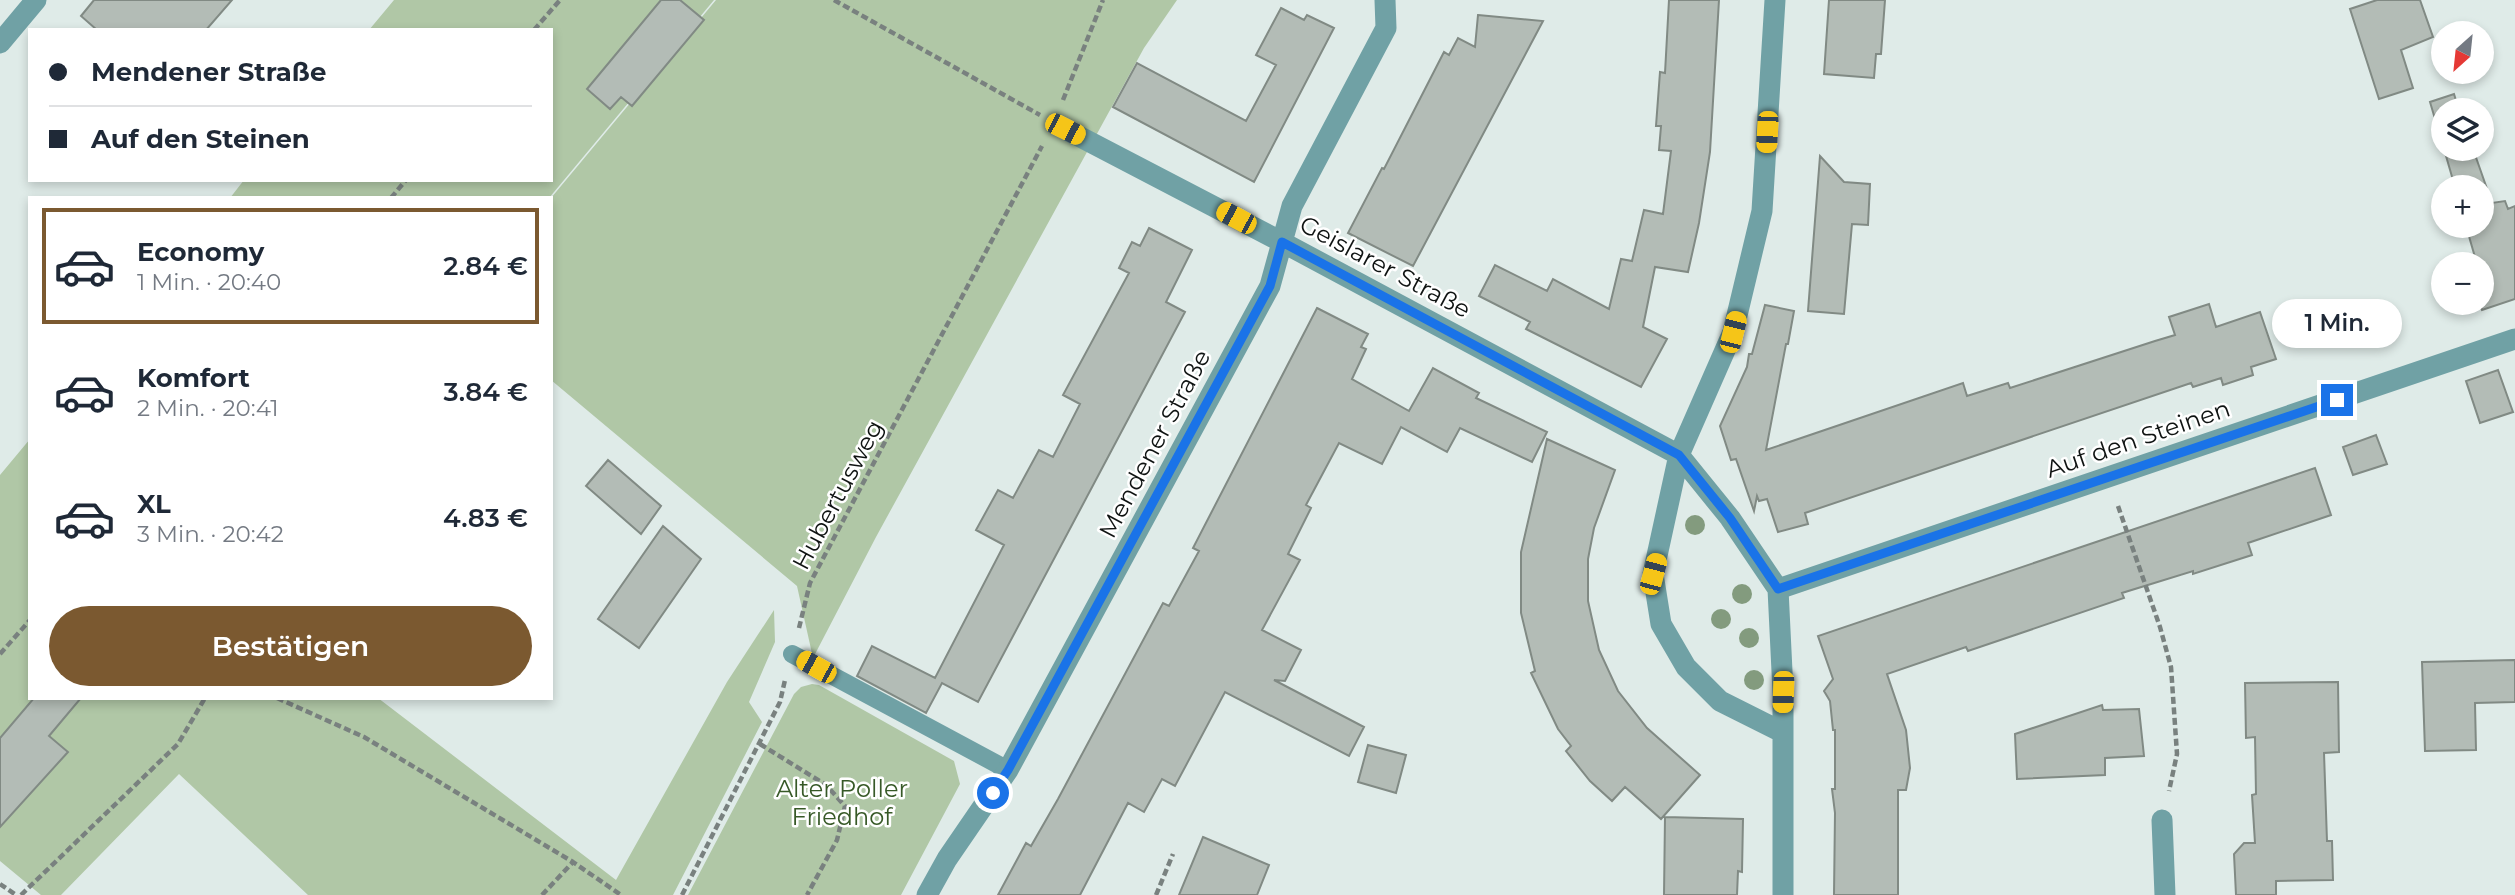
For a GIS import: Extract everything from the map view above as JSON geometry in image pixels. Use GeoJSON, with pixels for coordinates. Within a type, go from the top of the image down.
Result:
{"type":"FeatureCollection","features":[{"type":"Feature","properties":{"kind":"street"},"geometry":{"type":"LineString","coordinates":[[0,43],[36,0]]}},
{"type":"Feature","properties":{"kind":"street","name":"Mendener Straße"},"geometry":{"type":"LineString","coordinates":[[927,895],[947,859],[1008,770],[1270,286],[1292,206],[1386,28],[1385,0]]}},
{"type":"Feature","properties":{"kind":"street"},"geometry":{"type":"LineString","coordinates":[[1775,0],[1762,211],[1733,332],[1679,455],[1653,574],[1661,624],[1686,667],[1720,701],[1782,732]]}},
{"type":"Feature","properties":{"kind":"street","name":"Geislarer Straße"},"geometry":{"type":"LineString","coordinates":[[1057,125],[1679,455]]}},
{"type":"Feature","properties":{"kind":"street","name":"Auf den Steinen"},"geometry":{"type":"LineString","coordinates":[[1778,589],[2515,339]]}},
{"type":"Feature","properties":{"kind":"street"},"geometry":{"type":"LineString","coordinates":[[1679,455],[1730,518],[1778,589],[1783,692],[1783,895]]}},
{"type":"Feature","properties":{"kind":"street"},"geometry":{"type":"LineString","coordinates":[[2162,820],[2165,895]]}},
{"type":"Feature","properties":{"kind":"lane"},"geometry":{"type":"LineString","coordinates":[[792,653],[1008,770]]}},
{"type":"Feature","properties":{"kind":"path"},"geometry":{"type":"LineString","coordinates":[[536,28],[560,0]]}},
{"type":"Feature","properties":{"kind":"path"},"geometry":{"type":"LineString","coordinates":[[834,0],[1042,117]]}},
{"type":"Feature","properties":{"kind":"path","name":"Hubertusweg"},"geometry":{"type":"LineString","coordinates":[[682,895],[780,702],[810,583],[1057,125],[1103,0]]}},
{"type":"Feature","properties":{"kind":"path"},"geometry":{"type":"LineString","coordinates":[[393,196],[404,182]]}},
{"type":"Feature","properties":{"kind":"path"},"geometry":{"type":"LineString","coordinates":[[2108,477],[2160,627],[2171,667],[2177,754],[2162,820]]}},
{"type":"Feature","properties":{"kind":"path"},"geometry":{"type":"LineString","coordinates":[[0,654],[28,622]]}},
{"type":"Feature","properties":{"kind":"path"},"geometry":{"type":"LineString","coordinates":[[0,884],[18,895],[178,744],[204,700]]}},
{"type":"Feature","properties":{"kind":"path"},"geometry":{"type":"LineString","coordinates":[[281,700],[363,737],[573,862],[621,895]]}},
{"type":"Feature","properties":{"kind":"path"},"geometry":{"type":"LineString","coordinates":[[760,744],[826,785],[845,806],[837,840],[807,895]]}},
{"type":"Feature","properties":{"kind":"path"},"geometry":{"type":"LineString","coordinates":[[1156,895],[1173,854]]}},
{"type":"Feature","properties":{"kind":"path"},"geometry":{"type":"LineString","coordinates":[[542,895],[573,862]]}},
{"type":"Feature","properties":{"kind":"green space"},"geometry":{"type":"Polygon","coordinates":[[[394,0],[714,0],[551,196],[232,196],[242,182],[553,182],[553,28],[371,28],[394,0]]]}},
{"type":"Feature","properties":{"kind":"green space"},"geometry":{"type":"Polygon","coordinates":[[[716,0],[1177,0],[1144,48],[876,537],[813,658],[797,586],[553,382],[553,196],[716,0]]]}},
{"type":"Feature","properties":{"kind":"green space"},"geometry":{"type":"Polygon","coordinates":[[[28,441],[28,700],[381,700],[616,880],[727,682],[774,610],[775,642],[749,702],[762,722],[673,895],[308,895],[179,774],[61,895],[41,895],[0,861],[0,475],[28,441]]]}},
{"type":"Feature","properties":{"kind":"green space","name":"Alter Poller Friedhof"},"geometry":{"type":"Polygon","coordinates":[[[819,685],[954,761],[960,784],[901,895],[688,895],[794,694],[801,687],[819,685]]]}},
{"type":"Feature","properties":{"kind":"building"},"geometry":{"type":"Polygon","coordinates":[[[94,0],[232,0],[208,28],[95,28],[81,16],[94,0]]]}},
{"type":"Feature","properties":{"kind":"building"},"geometry":{"type":"Polygon","coordinates":[[[661,0],[680,0],[704,20],[632,106],[621,97],[610,109],[587,89],[661,0]]]}},
{"type":"Feature","properties":{"kind":"building"},"geometry":{"type":"Polygon","coordinates":[[[1669,0],[1719,0],[1710,152],[1688,272],[1655,267],[1643,327],[1667,339],[1641,387],[1526,329],[1530,322],[1479,296],[1495,265],[1547,291],[1553,279],[1609,309],[1621,259],[1632,261],[1644,210],[1663,214],[1671,151],[1659,150],[1661,126],[1656,126],[1660,72],[1665,73],[1669,0]]]}},
{"type":"Feature","properties":{"kind":"building"},"geometry":{"type":"Polygon","coordinates":[[[1829,0],[1885,0],[1881,54],[1876,54],[1874,78],[1824,74],[1829,0]]]}},
{"type":"Feature","properties":{"kind":"building"},"geometry":{"type":"Polygon","coordinates":[[[2377,0],[2420,0],[2431,38],[2401,50],[2413,88],[2379,99],[2350,9],[2377,0]]]}},
{"type":"Feature","properties":{"kind":"building"},"geometry":{"type":"Polygon","coordinates":[[[1281,8],[1304,20],[1307,15],[1334,28],[1254,182],[1113,107],[1137,63],[1246,121],[1276,65],[1256,55],[1281,8]]]}},
{"type":"Feature","properties":{"kind":"building"},"geometry":{"type":"Polygon","coordinates":[[[1478,15],[1543,21],[1413,266],[1348,233],[1444,52],[1449,55],[1458,38],[1475,47],[1478,15]]]}},
{"type":"Feature","properties":{"kind":"building"},"geometry":{"type":"Polygon","coordinates":[[[1820,156],[1844,182],[1870,184],[1868,225],[1852,224],[1844,314],[1808,311],[1820,156]]]}},
{"type":"Feature","properties":{"kind":"building"},"geometry":{"type":"Polygon","coordinates":[[[2447,161],[2477,161],[2482,175],[2452,175],[2447,161]]]}},
{"type":"Feature","properties":{"kind":"building"},"geometry":{"type":"Polygon","coordinates":[[[2505,201],[2508,209],[2515,206],[2515,299],[2494,306],[2494,252],[2474,252],[2469,238],[2494,238],[2494,203],[2505,201]]]}},
{"type":"Feature","properties":{"kind":"building"},"geometry":{"type":"Polygon","coordinates":[[[1149,228],[1192,250],[1166,302],[1185,312],[978,702],[942,683],[926,713],[857,676],[872,646],[935,678],[1004,545],[976,530],[998,490],[1013,498],[1039,450],[1053,457],[1080,404],[1063,395],[1129,273],[1119,268],[1132,242],[1140,246],[1149,228]]]}},
{"type":"Feature","properties":{"kind":"building"},"geometry":{"type":"Polygon","coordinates":[[[2209,304],[2216,327],[2260,312],[2276,359],[2251,367],[2253,375],[2223,385],[2221,378],[2193,387],[2191,383],[1805,513],[1808,524],[1778,532],[1767,499],[1759,501],[1757,496],[1754,511],[1736,459],[1731,460],[1720,426],[1747,367],[1749,354],[1752,354],[1765,305],[1794,311],[1766,450],[1963,383],[1967,396],[2008,383],[2010,388],[2175,335],[2169,317],[2209,304]]]}},
{"type":"Feature","properties":{"kind":"building"},"geometry":{"type":"Polygon","coordinates":[[[1317,308],[1368,334],[1361,347],[1366,349],[1352,379],[1409,411],[1433,368],[1479,393],[1476,398],[1547,432],[1532,462],[1460,428],[1447,452],[1401,427],[1382,464],[1339,443],[1306,505],[1311,508],[1288,554],[1300,560],[1262,630],[1301,650],[1285,681],[1274,680],[1364,727],[1349,756],[1225,692],[1175,786],[1162,779],[1144,812],[1128,803],[1080,895],[998,895],[1026,843],[1031,846],[1058,799],[1163,603],[1169,606],[1199,551],[1193,548],[1317,308]]]}},
{"type":"Feature","properties":{"kind":"building"},"geometry":{"type":"Polygon","coordinates":[[[2498,370],[2513,412],[2480,423],[2466,381],[2498,370]]]}},
{"type":"Feature","properties":{"kind":"building"},"geometry":{"type":"Polygon","coordinates":[[[2376,435],[2387,464],[2353,475],[2343,447],[2376,435]]]}},
{"type":"Feature","properties":{"kind":"building"},"geometry":{"type":"Polygon","coordinates":[[[1547,439],[1615,470],[1594,528],[1588,559],[1588,601],[1599,650],[1618,691],[1647,728],[1700,775],[1661,819],[1625,787],[1612,801],[1590,781],[1566,751],[1571,746],[1558,729],[1531,673],[1535,671],[1521,613],[1521,552],[1547,439]]]}},
{"type":"Feature","properties":{"kind":"building"},"geometry":{"type":"Polygon","coordinates":[[[608,460],[661,506],[641,534],[586,486],[608,460]]]}},
{"type":"Feature","properties":{"kind":"building"},"geometry":{"type":"Polygon","coordinates":[[[2315,468],[2331,515],[2248,543],[2252,555],[2122,593],[2124,598],[1968,651],[1966,647],[1887,674],[1906,730],[1910,768],[1906,790],[1898,790],[1898,895],[1834,895],[1835,813],[1832,789],[1835,789],[1835,730],[1830,701],[1824,691],[1833,679],[1818,636],[2315,468]]]}},
{"type":"Feature","properties":{"kind":"building"},"geometry":{"type":"Polygon","coordinates":[[[663,526],[701,559],[639,648],[598,619],[663,526]]]}},
{"type":"Feature","properties":{"kind":"building"},"geometry":{"type":"Polygon","coordinates":[[[2515,660],[2515,702],[2475,703],[2476,750],[2425,751],[2422,662],[2515,660]]]}},
{"type":"Feature","properties":{"kind":"building"},"geometry":{"type":"Polygon","coordinates":[[[2338,682],[2339,752],[2324,753],[2327,841],[2332,841],[2333,880],[2276,881],[2276,895],[2236,895],[2234,854],[2244,843],[2255,843],[2252,795],[2256,794],[2255,737],[2246,738],[2245,683],[2338,682]]]}},
{"type":"Feature","properties":{"kind":"building"},"geometry":{"type":"Polygon","coordinates":[[[32,700],[79,700],[49,736],[68,752],[0,827],[0,738],[32,700]]]}},
{"type":"Feature","properties":{"kind":"building"},"geometry":{"type":"Polygon","coordinates":[[[2102,705],[2103,710],[2139,709],[2144,756],[2105,758],[2105,775],[2017,779],[2015,734],[2102,705]]]}},
{"type":"Feature","properties":{"kind":"building"},"geometry":{"type":"Polygon","coordinates":[[[1368,745],[1406,755],[1396,793],[1358,782],[1368,745]]]}},
{"type":"Feature","properties":{"kind":"building"},"geometry":{"type":"Polygon","coordinates":[[[1665,817],[1743,819],[1742,872],[1738,871],[1737,895],[1664,895],[1665,817]]]}},
{"type":"Feature","properties":{"kind":"building"},"geometry":{"type":"Polygon","coordinates":[[[1203,837],[1269,865],[1257,895],[1179,895],[1203,837]]]}},
{"type":"Feature","properties":{"kind":"route"},"geometry":{"type":"LineString","coordinates":[[993,793],[1008,770],[1270,286],[1282,242],[1679,455],[1730,518],[1778,589],[2337,400]]}}]}
